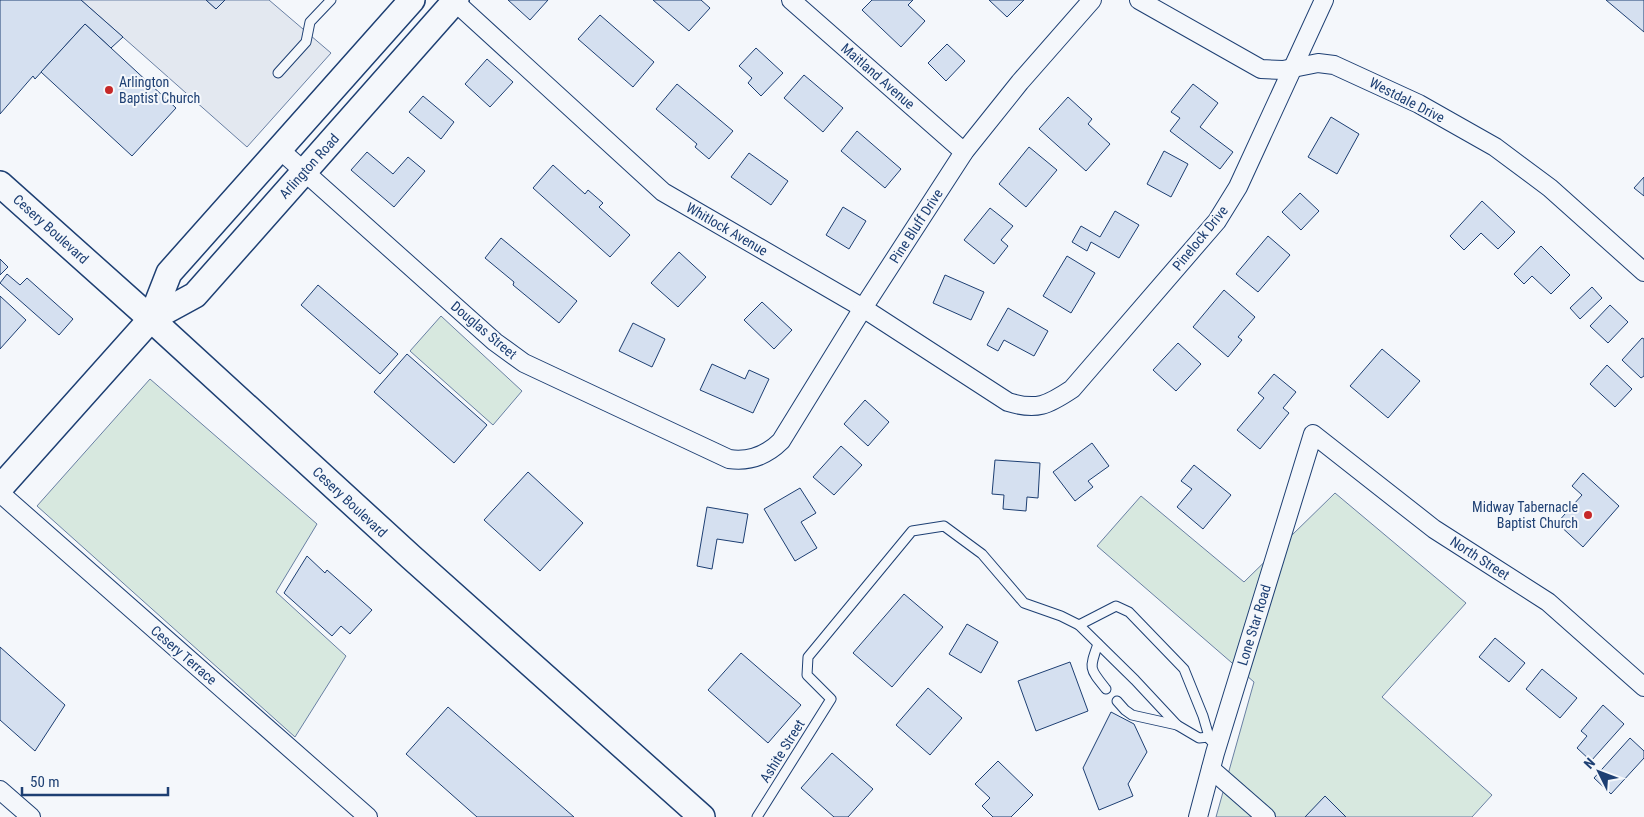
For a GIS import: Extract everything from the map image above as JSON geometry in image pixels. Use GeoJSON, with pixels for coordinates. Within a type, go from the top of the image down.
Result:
{"type":"FeatureCollection","features":[{"type":"Feature","properties":{"kind":"main road","name":"Arlington Road"},"geometry":{"type":"LineString","coordinates":[[0,488],[151,318],[169,273],[412,0]]}},
{"type":"Feature","properties":{"kind":"main road","name":"Arlington Road"},"geometry":{"type":"LineString","coordinates":[[151,318],[195,295],[455,0]]}},
{"type":"Feature","properties":{"kind":"main road","name":"Cesery Boulevard"},"geometry":{"type":"LineString","coordinates":[[0,184],[151,318],[410,557],[702,817]]}},
{"type":"Feature","properties":{"kind":"street","name":"Whitlock Avenue"},"geometry":{"type":"LineString","coordinates":[[455,0],[663,192],[863,308],[1008,402],[1020,406],[1035,406]]}},
{"type":"Feature","properties":{"kind":"street","name":"Maitland Avenue"},"geometry":{"type":"LineString","coordinates":[[791,0],[964,152]]}},
{"type":"Feature","properties":{"kind":"street","name":"Pine Bluff Drive"},"geometry":{"type":"LineString","coordinates":[[754,458],[770,451],[781,441],[863,308],[964,152],[1020,82],[1092,0]]}},
{"type":"Feature","properties":{"kind":"street","name":"Westdale Drive"},"geometry":{"type":"LineString","coordinates":[[1139,0],[1261,69],[1283,70],[1318,63],[1334,65],[1419,104],[1495,147],[1550,188],[1644,272]]}},
{"type":"Feature","properties":{"kind":"street","name":"Pinelock Drive"},"geometry":{"type":"LineString","coordinates":[[1035,406],[1051,403],[1072,389],[1217,221],[1238,188],[1324,0]]}},
{"type":"Feature","properties":{"kind":"street","name":"Douglas Street"},"geometry":{"type":"LineString","coordinates":[[279,149],[495,342],[524,363],[729,459],[740,461],[754,458]]}},
{"type":"Feature","properties":{"kind":"street","name":"North Street"},"geometry":{"type":"LineString","coordinates":[[1313,434],[1434,529],[1548,602],[1644,686]]}},
{"type":"Feature","properties":{"kind":"street","name":"Lone Star Road"},"geometry":{"type":"LineString","coordinates":[[1198,817],[1209,749],[1313,434]]}},
{"type":"Feature","properties":{"kind":"street","name":"Cesery Terrace"},"geometry":{"type":"LineString","coordinates":[[0,493],[368,817]]}},
{"type":"Feature","properties":{"kind":"street"},"geometry":{"type":"LineString","coordinates":[[1209,749],[1266,817]]}},
{"type":"Feature","properties":{"kind":"street"},"geometry":{"type":"LineString","coordinates":[[0,790],[30,817]]}},
{"type":"Feature","properties":{"kind":"lane"},"geometry":{"type":"LineString","coordinates":[[278,73],[306,42],[310,22],[332,0]]}},
{"type":"Feature","properties":{"kind":"lane","name":"Ashite Street"},"geometry":{"type":"LineString","coordinates":[[757,817],[831,699],[807,675],[808,657],[912,532],[944,526],[982,554],[1024,603],[1061,616],[1079,625]]}},
{"type":"Feature","properties":{"kind":"lane"},"geometry":{"type":"LineString","coordinates":[[1116,606],[1129,612],[1184,669],[1203,716],[1209,749],[1177,725],[1079,625],[1116,606]]}},
{"type":"Feature","properties":{"kind":"lane"},"geometry":{"type":"LineString","coordinates":[[1098,644],[1091,664],[1092,672],[1106,689]]}},
{"type":"Feature","properties":{"kind":"lane"},"geometry":{"type":"LineString","coordinates":[[1117,701],[1132,715],[1177,725]]}},
{"type":"Feature","properties":{"kind":"shaded area"},"geometry":{"type":"Polygon","coordinates":[[[81,0],[206,0],[216,9],[225,0],[269,0],[331,53],[247,147],[81,0]]]}},
{"type":"Feature","properties":{"kind":"shaded area"},"geometry":{"type":"Polygon","coordinates":[[[441,316],[522,391],[493,425],[410,351],[441,316]]]}},
{"type":"Feature","properties":{"kind":"shaded area"},"geometry":{"type":"Polygon","coordinates":[[[150,379],[317,524],[276,592],[346,656],[295,737],[37,506],[150,379]]]}},
{"type":"Feature","properties":{"kind":"shaded area"},"geometry":{"type":"Polygon","coordinates":[[[1335,493],[1466,603],[1382,697],[1492,795],[1472,817],[1216,817],[1254,682],[1097,546],[1141,496],[1244,582],[1335,493]]]}},
{"type":"Feature","properties":{"kind":"building"},"geometry":{"type":"Polygon","coordinates":[[[0,0],[81,0],[123,37],[111,48],[85,24],[35,79],[33,76],[0,114],[0,0]]]}},
{"type":"Feature","properties":{"kind":"building"},"geometry":{"type":"Polygon","coordinates":[[[206,0],[225,0],[216,9],[206,0]]]}},
{"type":"Feature","properties":{"kind":"building"},"geometry":{"type":"Polygon","coordinates":[[[508,0],[548,0],[530,20],[508,0]]]}},
{"type":"Feature","properties":{"kind":"building"},"geometry":{"type":"Polygon","coordinates":[[[653,0],[701,0],[710,8],[689,31],[653,0]]]}},
{"type":"Feature","properties":{"kind":"building"},"geometry":{"type":"Polygon","coordinates":[[[872,0],[913,0],[908,5],[925,21],[901,47],[862,10],[872,0]]]}},
{"type":"Feature","properties":{"kind":"building"},"geometry":{"type":"Polygon","coordinates":[[[989,0],[1024,0],[1007,17],[989,0]]]}},
{"type":"Feature","properties":{"kind":"building"},"geometry":{"type":"Polygon","coordinates":[[[1606,0],[1644,0],[1644,32],[1606,0]]]}},
{"type":"Feature","properties":{"kind":"building"},"geometry":{"type":"Polygon","coordinates":[[[600,15],[654,62],[633,87],[578,39],[600,15]]]}},
{"type":"Feature","properties":{"kind":"building","name":"Arlington Baptist Church"},"geometry":{"type":"Polygon","coordinates":[[[85,24],[176,108],[132,156],[41,72],[85,24]]]}},
{"type":"Feature","properties":{"kind":"building"},"geometry":{"type":"Polygon","coordinates":[[[947,44],[965,61],[946,81],[928,63],[947,44]]]}},
{"type":"Feature","properties":{"kind":"building"},"geometry":{"type":"Polygon","coordinates":[[[756,48],[783,73],[761,96],[748,83],[752,78],[739,66],[756,48]]]}},
{"type":"Feature","properties":{"kind":"building"},"geometry":{"type":"Polygon","coordinates":[[[487,59],[513,82],[490,107],[465,84],[487,59]]]}},
{"type":"Feature","properties":{"kind":"building"},"geometry":{"type":"Polygon","coordinates":[[[804,75],[843,108],[823,132],[784,98],[804,75]]]}},
{"type":"Feature","properties":{"kind":"building"},"geometry":{"type":"Polygon","coordinates":[[[677,84],[733,131],[709,159],[695,147],[697,144],[656,109],[677,84]]]}},
{"type":"Feature","properties":{"kind":"building"},"geometry":{"type":"Polygon","coordinates":[[[1193,84],[1218,103],[1200,127],[1233,152],[1220,169],[1170,131],[1180,118],[1171,112],[1193,84]]]}},
{"type":"Feature","properties":{"kind":"building"},"geometry":{"type":"Polygon","coordinates":[[[423,96],[454,122],[441,139],[409,112],[423,96]]]}},
{"type":"Feature","properties":{"kind":"building"},"geometry":{"type":"Polygon","coordinates":[[[1068,97],[1092,119],[1088,124],[1110,144],[1086,171],[1039,129],[1068,97]]]}},
{"type":"Feature","properties":{"kind":"building"},"geometry":{"type":"Polygon","coordinates":[[[1331,117],[1359,134],[1337,174],[1308,157],[1331,117]]]}},
{"type":"Feature","properties":{"kind":"building"},"geometry":{"type":"Polygon","coordinates":[[[857,131],[901,169],[885,188],[841,151],[857,131]]]}},
{"type":"Feature","properties":{"kind":"building"},"geometry":{"type":"Polygon","coordinates":[[[1029,147],[1057,170],[1026,207],[999,184],[1029,147]]]}},
{"type":"Feature","properties":{"kind":"building"},"geometry":{"type":"Polygon","coordinates":[[[1164,151],[1188,164],[1171,197],[1147,184],[1164,151]]]}},
{"type":"Feature","properties":{"kind":"building"},"geometry":{"type":"Polygon","coordinates":[[[367,152],[393,174],[408,157],[425,171],[394,207],[351,170],[367,152]]]}},
{"type":"Feature","properties":{"kind":"building"},"geometry":{"type":"Polygon","coordinates":[[[749,153],[788,181],[771,205],[731,177],[749,153]]]}},
{"type":"Feature","properties":{"kind":"building"},"geometry":{"type":"Polygon","coordinates":[[[553,165],[585,194],[588,190],[603,203],[599,207],[630,235],[610,257],[533,188],[553,165]]]}},
{"type":"Feature","properties":{"kind":"building"},"geometry":{"type":"Polygon","coordinates":[[[1644,177],[1644,196],[1634,188],[1644,177]]]}},
{"type":"Feature","properties":{"kind":"building"},"geometry":{"type":"Polygon","coordinates":[[[1300,193],[1319,211],[1301,230],[1282,212],[1300,193]]]}},
{"type":"Feature","properties":{"kind":"building"},"geometry":{"type":"Polygon","coordinates":[[[1482,201],[1515,232],[1498,249],[1481,233],[1464,250],[1450,236],[1482,201]]]}},
{"type":"Feature","properties":{"kind":"building"},"geometry":{"type":"Polygon","coordinates":[[[843,207],[866,221],[849,249],[826,235],[843,207]]]}},
{"type":"Feature","properties":{"kind":"building"},"geometry":{"type":"Polygon","coordinates":[[[990,208],[1013,226],[1001,240],[1008,246],[994,264],[964,240],[990,208]]]}},
{"type":"Feature","properties":{"kind":"building"},"geometry":{"type":"Polygon","coordinates":[[[1115,211],[1139,225],[1119,258],[1091,242],[1087,251],[1072,242],[1081,226],[1100,237],[1115,211]]]}},
{"type":"Feature","properties":{"kind":"building"},"geometry":{"type":"Polygon","coordinates":[[[1268,236],[1290,255],[1258,292],[1236,274],[1268,236]]]}},
{"type":"Feature","properties":{"kind":"building"},"geometry":{"type":"Polygon","coordinates":[[[501,238],[577,301],[559,323],[513,285],[514,282],[485,258],[501,238]]]}},
{"type":"Feature","properties":{"kind":"building"},"geometry":{"type":"Polygon","coordinates":[[[1541,246],[1570,275],[1551,294],[1532,276],[1524,284],[1514,274],[1541,246]]]}},
{"type":"Feature","properties":{"kind":"building"},"geometry":{"type":"Polygon","coordinates":[[[679,252],[706,277],[678,307],[651,283],[679,252]]]}},
{"type":"Feature","properties":{"kind":"building"},"geometry":{"type":"Polygon","coordinates":[[[1067,256],[1095,273],[1071,313],[1043,296],[1067,256]]]}},
{"type":"Feature","properties":{"kind":"building"},"geometry":{"type":"Polygon","coordinates":[[[0,259],[8,267],[0,275],[0,259]]]}},
{"type":"Feature","properties":{"kind":"building"},"geometry":{"type":"Polygon","coordinates":[[[7,274],[20,285],[27,278],[73,319],[59,335],[0,283],[7,274]]]}},
{"type":"Feature","properties":{"kind":"building"},"geometry":{"type":"Polygon","coordinates":[[[945,275],[984,292],[971,320],[933,303],[945,275]]]}},
{"type":"Feature","properties":{"kind":"building"},"geometry":{"type":"Polygon","coordinates":[[[318,285],[398,354],[380,374],[301,305],[318,285]]]}},
{"type":"Feature","properties":{"kind":"building"},"geometry":{"type":"Polygon","coordinates":[[[1592,287],[1602,298],[1580,319],[1570,308],[1592,287]]]}},
{"type":"Feature","properties":{"kind":"building"},"geometry":{"type":"Polygon","coordinates":[[[1224,290],[1255,317],[1238,337],[1242,340],[1228,357],[1193,327],[1224,290]]]}},
{"type":"Feature","properties":{"kind":"building"},"geometry":{"type":"Polygon","coordinates":[[[0,296],[26,320],[0,349],[0,296]]]}},
{"type":"Feature","properties":{"kind":"building"},"geometry":{"type":"Polygon","coordinates":[[[762,302],[792,330],[774,349],[744,320],[762,302]]]}},
{"type":"Feature","properties":{"kind":"building"},"geometry":{"type":"Polygon","coordinates":[[[1610,305],[1628,322],[1608,343],[1590,326],[1610,305]]]}},
{"type":"Feature","properties":{"kind":"building"},"geometry":{"type":"Polygon","coordinates":[[[1008,308],[1048,331],[1034,356],[1004,340],[998,351],[987,345],[1008,308]]]}},
{"type":"Feature","properties":{"kind":"building"},"geometry":{"type":"Polygon","coordinates":[[[633,323],[665,339],[652,367],[619,351],[633,323]]]}},
{"type":"Feature","properties":{"kind":"building"},"geometry":{"type":"Polygon","coordinates":[[[1642,338],[1644,339],[1644,376],[1641,378],[1622,360],[1642,338]]]}},
{"type":"Feature","properties":{"kind":"building"},"geometry":{"type":"Polygon","coordinates":[[[1178,343],[1201,364],[1176,391],[1153,370],[1178,343]]]}},
{"type":"Feature","properties":{"kind":"building"},"geometry":{"type":"Polygon","coordinates":[[[1382,349],[1420,381],[1388,418],[1350,386],[1382,349]]]}},
{"type":"Feature","properties":{"kind":"building"},"geometry":{"type":"Polygon","coordinates":[[[407,354],[487,425],[454,463],[374,392],[407,354]]]}},
{"type":"Feature","properties":{"kind":"building"},"geometry":{"type":"Polygon","coordinates":[[[712,364],[745,379],[749,370],[769,379],[753,413],[700,390],[712,364]]]}},
{"type":"Feature","properties":{"kind":"building"},"geometry":{"type":"Polygon","coordinates":[[[1607,365],[1632,389],[1615,407],[1590,384],[1607,365]]]}},
{"type":"Feature","properties":{"kind":"building"},"geometry":{"type":"Polygon","coordinates":[[[1274,374],[1296,392],[1283,408],[1289,413],[1260,449],[1237,430],[1264,398],[1258,393],[1274,374]]]}},
{"type":"Feature","properties":{"kind":"building"},"geometry":{"type":"Polygon","coordinates":[[[865,400],[889,422],[868,446],[844,424],[865,400]]]}},
{"type":"Feature","properties":{"kind":"building"},"geometry":{"type":"Polygon","coordinates":[[[1092,443],[1109,466],[1088,481],[1093,487],[1075,501],[1053,472],[1092,443]]]}},
{"type":"Feature","properties":{"kind":"building"},"geometry":{"type":"Polygon","coordinates":[[[841,446],[862,465],[834,495],[813,477],[841,446]]]}},
{"type":"Feature","properties":{"kind":"building"},"geometry":{"type":"Polygon","coordinates":[[[995,460],[1040,463],[1038,498],[1027,497],[1026,511],[1003,509],[1004,495],[992,494],[995,460]]]}},
{"type":"Feature","properties":{"kind":"building"},"geometry":{"type":"Polygon","coordinates":[[[1194,465],[1231,495],[1203,529],[1177,507],[1192,489],[1181,481],[1194,465]]]}},
{"type":"Feature","properties":{"kind":"building"},"geometry":{"type":"Polygon","coordinates":[[[528,472],[583,523],[540,571],[484,520],[528,472]]]}},
{"type":"Feature","properties":{"kind":"building","name":"Midway Tabernacle Baptist Church"},"geometry":{"type":"Polygon","coordinates":[[[1583,473],[1619,506],[1583,547],[1557,523],[1582,495],[1572,486],[1583,473]]]}},
{"type":"Feature","properties":{"kind":"building"},"geometry":{"type":"Polygon","coordinates":[[[800,488],[816,513],[801,522],[817,548],[795,561],[764,509],[800,488]]]}},
{"type":"Feature","properties":{"kind":"building"},"geometry":{"type":"Polygon","coordinates":[[[707,507],[748,514],[743,543],[717,539],[712,569],[697,566],[707,507]]]}},
{"type":"Feature","properties":{"kind":"building"},"geometry":{"type":"Polygon","coordinates":[[[307,556],[325,573],[327,570],[372,610],[350,634],[341,626],[332,636],[284,593],[307,556]]]}},
{"type":"Feature","properties":{"kind":"building"},"geometry":{"type":"Polygon","coordinates":[[[904,594],[943,627],[892,687],[853,653],[904,594]]]}},
{"type":"Feature","properties":{"kind":"building"},"geometry":{"type":"Polygon","coordinates":[[[967,624],[998,642],[981,673],[949,654],[967,624]]]}},
{"type":"Feature","properties":{"kind":"building"},"geometry":{"type":"Polygon","coordinates":[[[1495,638],[1525,663],[1509,682],[1479,657],[1495,638]]]}},
{"type":"Feature","properties":{"kind":"building"},"geometry":{"type":"Polygon","coordinates":[[[0,647],[65,705],[35,751],[0,720],[0,647]]]}},
{"type":"Feature","properties":{"kind":"building"},"geometry":{"type":"Polygon","coordinates":[[[741,653],[801,705],[768,743],[708,690],[741,653]]]}},
{"type":"Feature","properties":{"kind":"building"},"geometry":{"type":"Polygon","coordinates":[[[1070,662],[1088,711],[1036,731],[1018,681],[1070,662]]]}},
{"type":"Feature","properties":{"kind":"building"},"geometry":{"type":"Polygon","coordinates":[[[1542,669],[1577,698],[1560,718],[1526,689],[1542,669]]]}},
{"type":"Feature","properties":{"kind":"building"},"geometry":{"type":"Polygon","coordinates":[[[928,688],[962,718],[930,755],[896,725],[928,688]]]}},
{"type":"Feature","properties":{"kind":"building"},"geometry":{"type":"Polygon","coordinates":[[[1603,705],[1624,724],[1591,761],[1577,748],[1587,736],[1581,731],[1603,705]]]}},
{"type":"Feature","properties":{"kind":"building"},"geometry":{"type":"Polygon","coordinates":[[[448,707],[574,817],[477,817],[406,754],[448,707]]]}},
{"type":"Feature","properties":{"kind":"building"},"geometry":{"type":"Polygon","coordinates":[[[1111,712],[1134,724],[1147,752],[1128,784],[1133,796],[1099,810],[1083,768],[1111,712]]]}},
{"type":"Feature","properties":{"kind":"building"},"geometry":{"type":"Polygon","coordinates":[[[1630,738],[1644,751],[1644,758],[1611,794],[1594,778],[1630,738]]]}},
{"type":"Feature","properties":{"kind":"building"},"geometry":{"type":"Polygon","coordinates":[[[832,753],[873,789],[848,817],[834,817],[801,788],[832,753]]]}},
{"type":"Feature","properties":{"kind":"building"},"geometry":{"type":"Polygon","coordinates":[[[998,761],[1033,795],[1011,817],[993,817],[982,806],[990,798],[975,784],[998,761]]]}},
{"type":"Feature","properties":{"kind":"building"},"geometry":{"type":"Polygon","coordinates":[[[1325,796],[1346,817],[1305,817],[1325,796]]]}},
{"type":"Feature","properties":{"kind":"place","name":"Arlington Baptist Church"},"geometry":{"type":"Point","coordinates":[109,90]}},
{"type":"Feature","properties":{"kind":"place","name":"Midway Tabernacle Baptist Church"},"geometry":{"type":"Point","coordinates":[1588,515]}}]}
